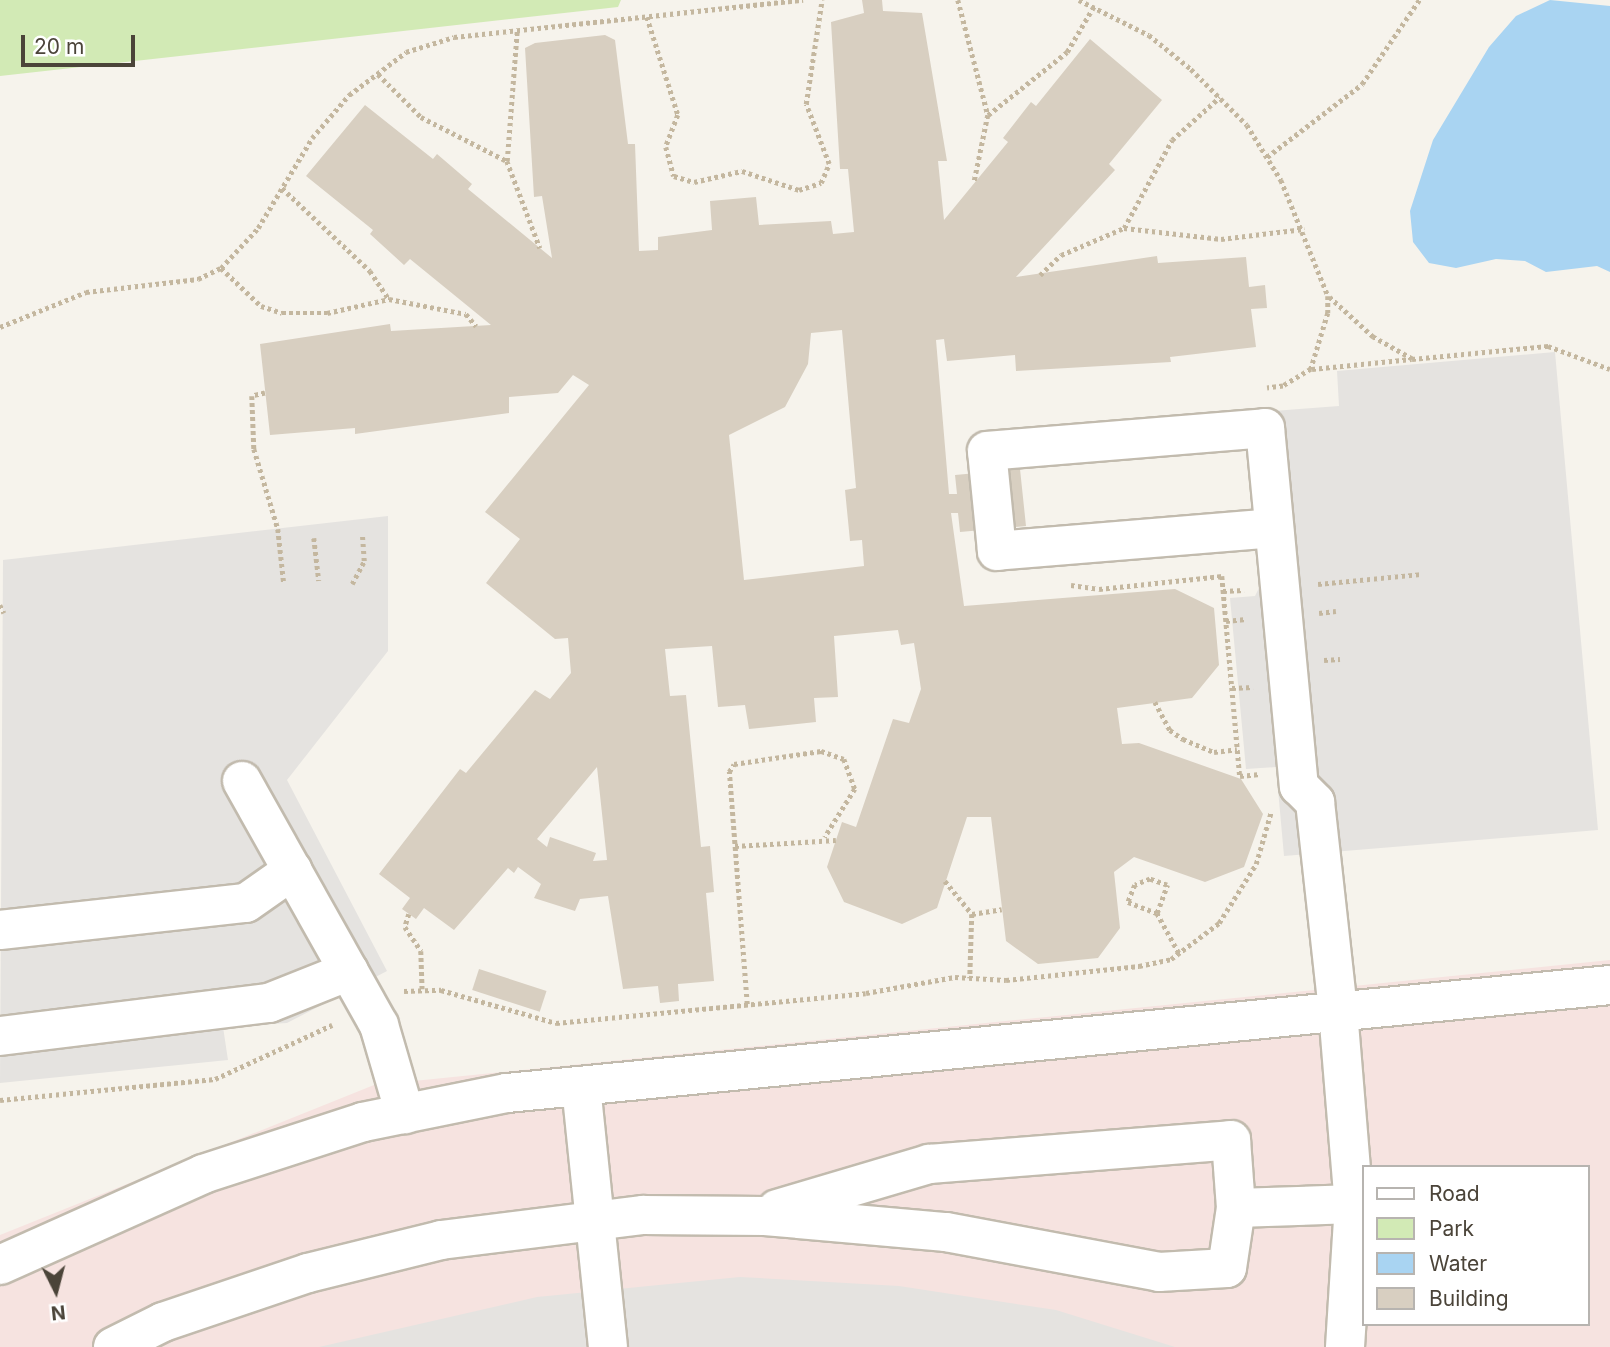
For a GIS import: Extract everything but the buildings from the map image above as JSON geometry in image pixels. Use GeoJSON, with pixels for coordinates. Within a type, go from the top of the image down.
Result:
{"type":"FeatureCollection","features":[{"type":"Feature","properties":{"kind":"lane"},"geometry":{"type":"LineString","coordinates":[[1274,528],[998,551],[987,451],[1265,428],[1299,786],[1315,802],[1338,1011],[1354,1204],[1345,1347]]}},
{"type":"Feature","properties":{"kind":"lane"},"geometry":{"type":"LineString","coordinates":[[242,781],[379,1026],[405,1114]]}},
{"type":"Feature","properties":{"kind":"lane"},"geometry":{"type":"LineString","coordinates":[[0,930],[246,903],[293,870]]}},
{"type":"Feature","properties":{"kind":"lane"},"geometry":{"type":"LineString","coordinates":[[0,1036],[269,1003],[349,971]]}},
{"type":"Feature","properties":{"kind":"lane"},"geometry":{"type":"LineString","coordinates":[[0,1265],[203,1174],[405,1114],[580,1086],[1610,985]]}},
{"type":"Feature","properties":{"kind":"lane"},"geometry":{"type":"LineString","coordinates":[[580,1086],[608,1347]]}},
{"type":"Feature","properties":{"kind":"lane"},"geometry":{"type":"LineString","coordinates":[[113,1347],[163,1322],[308,1273],[442,1240],[595,1221],[754,1216],[946,1232],[1159,1272],[1227,1268],[1236,1209],[1231,1140],[929,1164],[754,1216]]}},
{"type":"Feature","properties":{"kind":"lane"},"geometry":{"type":"LineString","coordinates":[[1236,1209],[1354,1204]]}},
{"type":"Feature","properties":{"kind":"path"},"geometry":{"type":"LineString","coordinates":[[0,327],[86,292],[198,279],[222,268],[258,228],[312,138],[378,74],[406,52],[454,37],[803,0]]}},
{"type":"Feature","properties":{"kind":"path"},"geometry":{"type":"LineString","coordinates":[[647,16],[678,115],[666,147],[674,176],[694,182],[742,171],[799,190],[821,183],[829,164],[806,104],[822,0]]}},
{"type":"Feature","properties":{"kind":"path"},"geometry":{"type":"LineString","coordinates":[[958,0],[988,115],[974,183]]}},
{"type":"Feature","properties":{"kind":"path"},"geometry":{"type":"LineString","coordinates":[[1079,0],[1149,34],[1220,97],[1268,157],[1304,229],[1328,296],[1373,337],[1412,359]]}},
{"type":"Feature","properties":{"kind":"path"},"geometry":{"type":"LineString","coordinates":[[1268,157],[1362,84],[1419,0]]}},
{"type":"Feature","properties":{"kind":"path"},"geometry":{"type":"LineString","coordinates":[[988,115],[1068,52],[1094,6]]}},
{"type":"Feature","properties":{"kind":"path"},"geometry":{"type":"LineString","coordinates":[[517,30],[507,162],[540,248]]}},
{"type":"Feature","properties":{"kind":"path"},"geometry":{"type":"LineString","coordinates":[[378,74],[421,117],[507,162]]}},
{"type":"Feature","properties":{"kind":"path"},"geometry":{"type":"LineString","coordinates":[[1124,228],[1172,139],[1220,97]]}},
{"type":"Feature","properties":{"kind":"path"},"geometry":{"type":"LineString","coordinates":[[282,188],[370,271],[389,299]]}},
{"type":"Feature","properties":{"kind":"path"},"geometry":{"type":"LineString","coordinates":[[1041,275],[1060,255],[1124,228],[1221,239],[1304,229]]}},
{"type":"Feature","properties":{"kind":"path"},"geometry":{"type":"LineString","coordinates":[[222,268],[261,306],[282,313],[327,313],[389,299],[466,314],[477,326]]}},
{"type":"Feature","properties":{"kind":"path"},"geometry":{"type":"LineString","coordinates":[[1311,369],[1328,296]]}},
{"type":"Feature","properties":{"kind":"path"},"geometry":{"type":"LineString","coordinates":[[1260,389],[1283,387],[1311,369],[1548,346],[1610,369]]}},
{"type":"Feature","properties":{"kind":"path"},"geometry":{"type":"LineString","coordinates":[[265,393],[252,396],[254,449],[278,529],[284,584]]}},
{"type":"Feature","properties":{"kind":"path"},"geometry":{"type":"LineString","coordinates":[[352,584],[364,561],[362,533]]}},
{"type":"Feature","properties":{"kind":"path"},"geometry":{"type":"LineString","coordinates":[[314,538],[319,581]]}},
{"type":"Feature","properties":{"kind":"path"},"geometry":{"type":"LineString","coordinates":[[1303,585],[1421,574]]}},
{"type":"Feature","properties":{"kind":"path"},"geometry":{"type":"LineString","coordinates":[[1099,589],[1222,576],[1229,621],[1240,776],[1271,773]]}},
{"type":"Feature","properties":{"kind":"path"},"geometry":{"type":"LineString","coordinates":[[0,605],[4,613]]}},
{"type":"Feature","properties":{"kind":"path"},"geometry":{"type":"LineString","coordinates":[[1155,702],[1170,730],[1184,739],[1214,752],[1237,749]]}},
{"type":"Feature","properties":{"kind":"path"},"geometry":{"type":"LineString","coordinates":[[747,1004],[735,846],[734,764],[821,751],[844,759],[855,778],[850,799],[825,837]]}},
{"type":"Feature","properties":{"kind":"path"},"geometry":{"type":"LineString","coordinates":[[398,991],[422,989],[556,1023],[970,978],[1139,966],[1179,953],[1219,923],[1242,894],[1273,798]]}},
{"type":"Feature","properties":{"kind":"path"},"geometry":{"type":"LineString","coordinates":[[735,846],[825,837],[836,839]]}},
{"type":"Feature","properties":{"kind":"path"},"geometry":{"type":"LineString","coordinates":[[1157,913],[1167,885],[1150,879],[1135,885],[1128,902],[1157,913],[1179,953]]}},
{"type":"Feature","properties":{"kind":"path"},"geometry":{"type":"LineString","coordinates":[[946,881],[972,914],[970,978]]}},
{"type":"Feature","properties":{"kind":"path"},"geometry":{"type":"LineString","coordinates":[[972,914],[1002,909]]}},
{"type":"Feature","properties":{"kind":"path"},"geometry":{"type":"LineString","coordinates":[[409,914],[405,927],[421,951],[422,989]]}},
{"type":"Feature","properties":{"kind":"path"},"geometry":{"type":"LineString","coordinates":[[0,1100],[215,1079],[332,1025]]}},
{"type":"Feature","properties":{"kind":"shaded area"},"geometry":{"type":"Polygon","coordinates":[[[1555,352],[1598,830],[1284,856],[1276,767],[1246,769],[1230,598],[1255,596],[1259,588],[1245,413],[1339,406],[1337,371],[1555,352]]]}},
{"type":"Feature","properties":{"kind":"shaded area"},"geometry":{"type":"Polygon","coordinates":[[[388,516],[388,651],[287,780],[387,971],[287,1023],[223,1027],[228,1060],[0,1083],[3,560],[388,516]]]}},
{"type":"Feature","properties":{"kind":"shaded area"},"geometry":{"type":"Polygon","coordinates":[[[1610,960],[1610,1347],[0,1347],[0,1235],[374,1085],[1610,960]]]}},
{"type":"Feature","properties":{"kind":"shaded area"},"geometry":{"type":"Polygon","coordinates":[[[740,1277],[899,1286],[1056,1310],[1175,1347],[319,1347],[537,1297],[740,1277]]]}},
{"type":"Feature","properties":{"kind":"green space"},"geometry":{"type":"Polygon","coordinates":[[[0,0],[621,0],[618,7],[0,76],[0,0]]]}},
{"type":"Feature","properties":{"kind":"water"},"geometry":{"type":"Polygon","coordinates":[[[1550,0],[1610,6],[1610,272],[1597,266],[1546,272],[1525,261],[1496,259],[1456,268],[1429,263],[1413,242],[1410,211],[1433,140],[1489,47],[1516,16],[1550,0]]]}}]}
